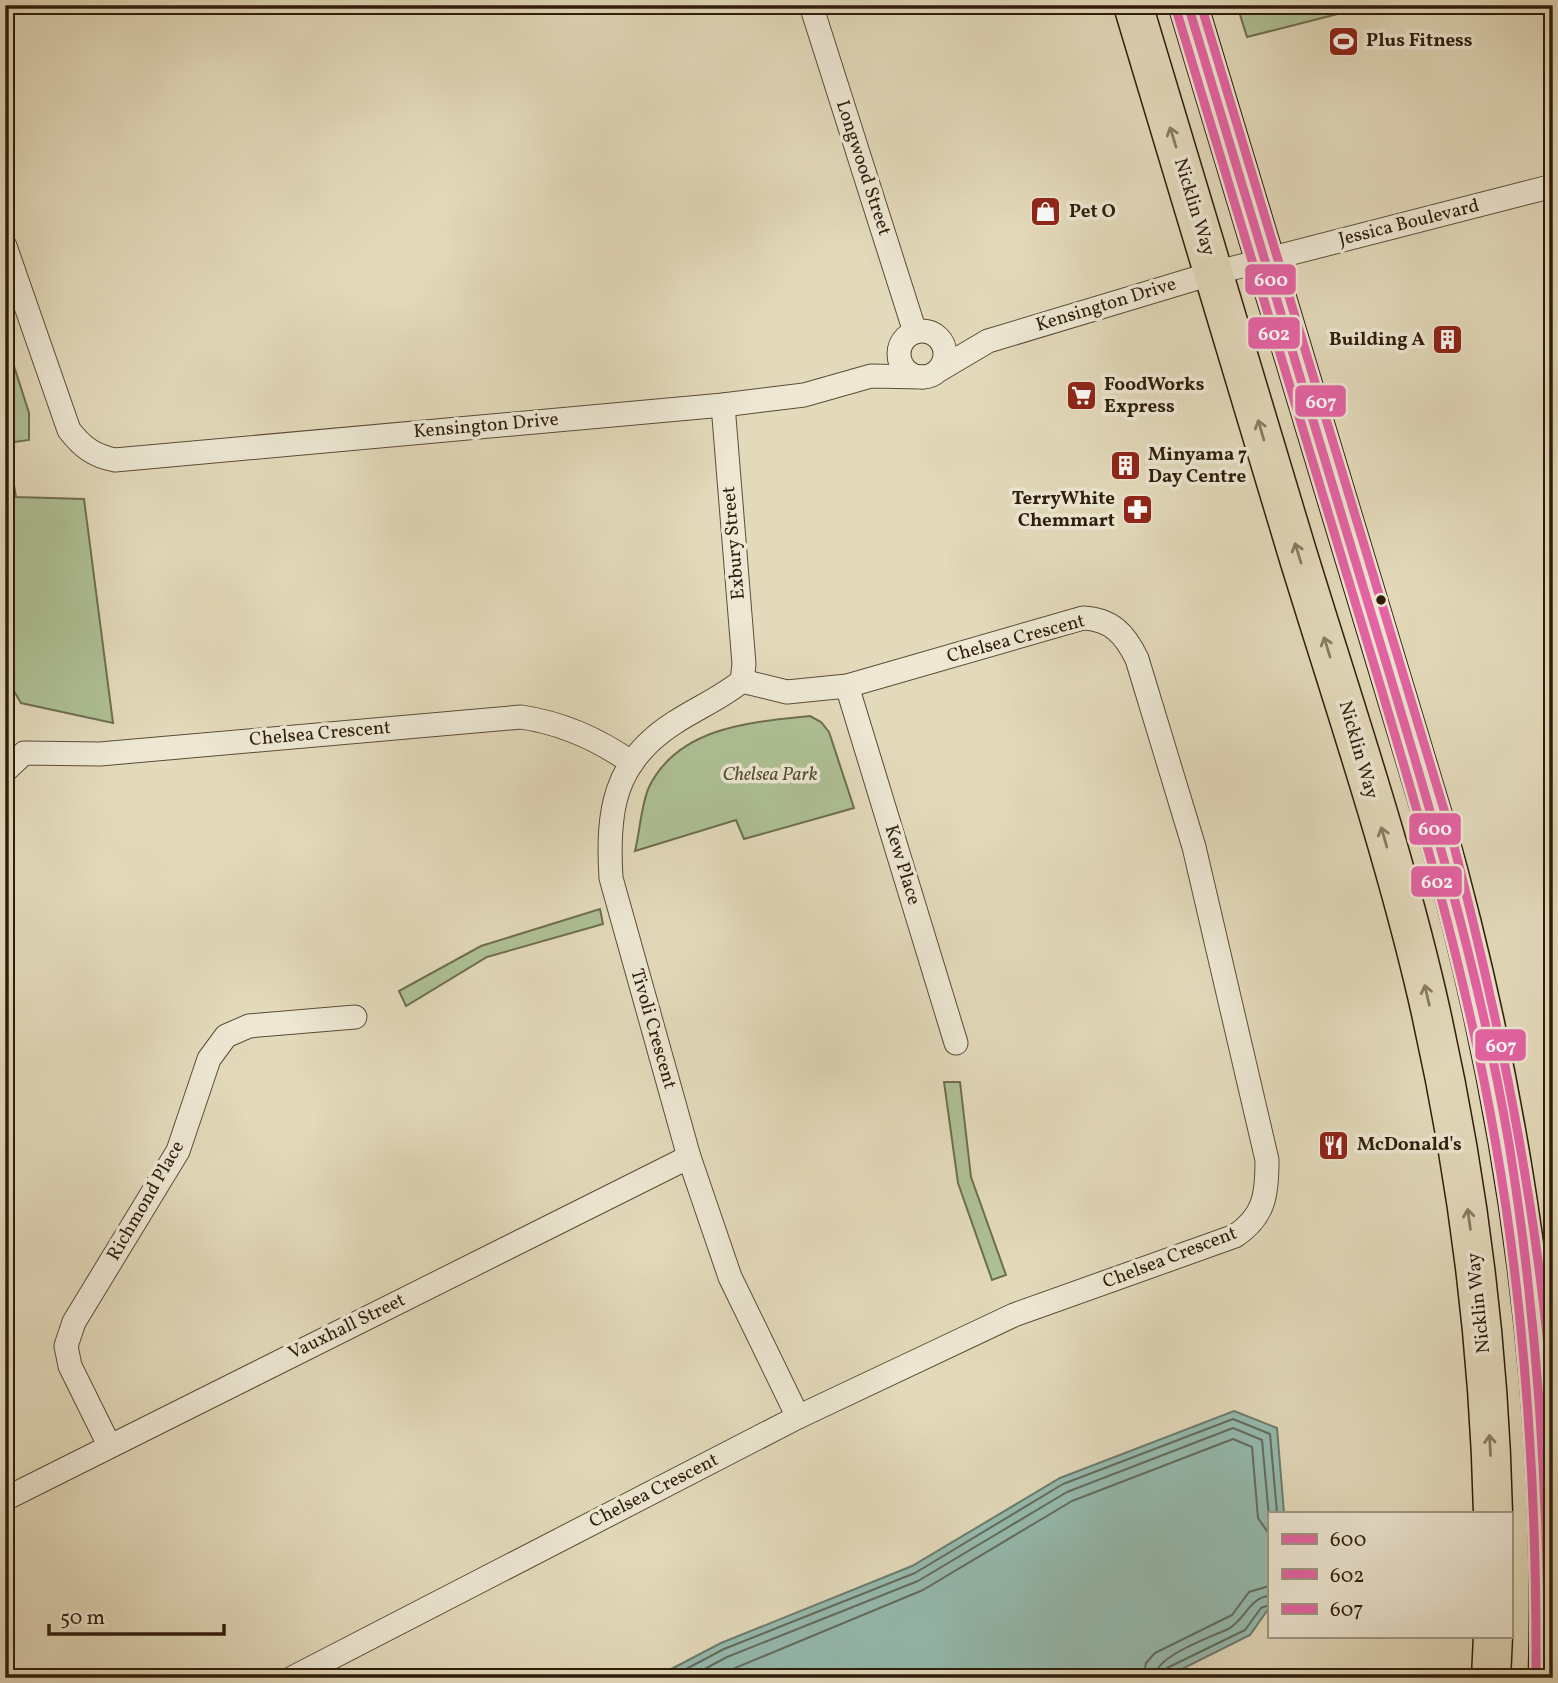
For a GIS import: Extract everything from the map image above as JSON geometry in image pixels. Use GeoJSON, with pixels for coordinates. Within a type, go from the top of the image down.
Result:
{"type":"FeatureCollection","features":[{"type":"Feature","properties":{"kind":"highway","name":"Nicklin Way"},"geometry":{"type":"LineString","coordinates":[[1133,5],[1342,697],[1426,993],[1447,1089],[1472,1241],[1488,1401],[1493,1512]]}},
{"type":"Feature","properties":{"kind":"highway"},"geometry":{"type":"LineString","coordinates":[[1188,5],[1436,827],[1463,922],[1501,1089],[1528,1264],[1543,1417],[1549,1565],[1548,1678]]}},
{"type":"Feature","properties":{"kind":"highway"},"geometry":{"type":"LineString","coordinates":[[1491,1678],[1493,1638]]}},
{"type":"Feature","properties":{"kind":"street","name":"Longwood Street"},"geometry":{"type":"LineString","coordinates":[[811,5],[915,332]]}},
{"type":"Feature","properties":{"kind":"street","name":"Jessica Boulevard"},"geometry":{"type":"LineString","coordinates":[[1265,260],[1553,186]]}},
{"type":"Feature","properties":{"kind":"street","name":"Kensington Drive"},"geometry":{"type":"LineString","coordinates":[[5,246],[69,430],[81,445],[99,457],[115,460],[723,405],[804,395],[871,376],[931,373],[988,341],[1265,260]]}},
{"type":"Feature","properties":{"kind":"street"},"geometry":{"type":"LineString","coordinates":[[915,332],[932,332],[939,338],[946,354],[931,373],[906,371],[899,355],[901,345],[915,332]]}},
{"type":"Feature","properties":{"kind":"street","name":"Kensington Drive"},"geometry":{"type":"LineString","coordinates":[[939,338],[988,341]]}},
{"type":"Feature","properties":{"kind":"street","name":"Kensington Drive"},"geometry":{"type":"LineString","coordinates":[[871,376],[899,355]]}},
{"type":"Feature","properties":{"kind":"street","name":"Exbury Street"},"geometry":{"type":"LineString","coordinates":[[723,405],[744,664],[742,681]]}},
{"type":"Feature","properties":{"kind":"street","name":"Chelsea Crescent"},"geometry":{"type":"LineString","coordinates":[[292,1678],[798,1417],[1014,1315],[1235,1236],[1250,1225],[1263,1209],[1267,1160],[1194,847],[1128,639],[1113,626],[1097,618],[1083,618],[847,686],[787,692],[742,681]]}},
{"type":"Feature","properties":{"kind":"street","name":"Tivoli Crescent"},"geometry":{"type":"LineString","coordinates":[[742,681],[725,695],[653,738],[632,763],[616,790],[608,830],[611,878],[689,1157],[730,1277],[798,1417]]}},
{"type":"Feature","properties":{"kind":"street","name":"Kew Place"},"geometry":{"type":"LineString","coordinates":[[847,686],[956,1043]]}},
{"type":"Feature","properties":{"kind":"street","name":"Chelsea Crescent"},"geometry":{"type":"LineString","coordinates":[[5,771],[24,753],[100,754],[521,717],[554,722],[610,748],[632,763]]}},
{"type":"Feature","properties":{"kind":"street","name":"Richmond Place"},"geometry":{"type":"LineString","coordinates":[[109,1445],[70,1366],[66,1346],[74,1322],[178,1151],[209,1059],[226,1036],[249,1026],[355,1017]]}},
{"type":"Feature","properties":{"kind":"street","name":"Vauxhall Street"},"geometry":{"type":"LineString","coordinates":[[5,1499],[689,1157]]}},
{"type":"Feature","properties":{"kind":"green space"},"geometry":{"type":"Polygon","coordinates":[[[1237,5],[1373,5],[1247,37],[1237,5]]]}},
{"type":"Feature","properties":{"kind":"green space"},"geometry":{"type":"Polygon","coordinates":[[[5,338],[29,413],[29,440],[7,443],[16,497],[84,499],[113,723],[21,703],[5,676],[5,338]]]}},
{"type":"Feature","properties":{"kind":"green space","name":"Chelsea Park"},"geometry":{"type":"Polygon","coordinates":[[[810,716],[821,722],[829,732],[854,808],[744,839],[736,820],[635,851],[649,787],[662,767],[679,751],[698,739],[719,731],[765,721],[810,716]]]}},
{"type":"Feature","properties":{"kind":"green space"},"geometry":{"type":"Polygon","coordinates":[[[600,909],[603,924],[487,957],[406,1006],[399,991],[481,946],[600,909]]]}},
{"type":"Feature","properties":{"kind":"green space"},"geometry":{"type":"Polygon","coordinates":[[[944,1082],[960,1082],[971,1177],[1006,1275],[992,1280],[958,1183],[944,1082]]]}},
{"type":"Feature","properties":{"kind":"water"},"geometry":{"type":"Polygon","coordinates":[[[1234,1411],[1277,1428],[1284,1512],[1268,1512],[1268,1609],[1250,1635],[1164,1678],[654,1678],[721,1643],[912,1566],[1060,1478],[1234,1411]]]}},
{"type":"Feature","properties":{"kind":"transit line","name":"600"},"geometry":{"type":"LineString","coordinates":[[1188,5],[1446,866],[1481,1004],[1509,1144],[1534,1343],[1544,1477],[1548,1678]]}},
{"type":"Feature","properties":{"kind":"transit line","name":"607"},"geometry":{"type":"LineString","coordinates":[[1201,5],[1448,823],[1466,894],[1514,1110],[1537,1255],[1553,1402]]}},
{"type":"Feature","properties":{"kind":"transit line","name":"602"},"geometry":{"type":"LineString","coordinates":[[1176,9],[1414,800],[1451,937],[1483,1075],[1507,1211],[1523,1344],[1535,1544],[1536,1678]]}},
{"type":"Feature","properties":{"kind":"place","name":"Plus Fitness"},"geometry":{"type":"Point","coordinates":[1343,41]}},
{"type":"Feature","properties":{"kind":"place","name":"Pet O"},"geometry":{"type":"Point","coordinates":[1046,212]}},
{"type":"Feature","properties":{"kind":"place","name":"Building A"},"geometry":{"type":"Point","coordinates":[1448,340]}},
{"type":"Feature","properties":{"kind":"place","name":"FoodWorks Express"},"geometry":{"type":"Point","coordinates":[1081,396]}},
{"type":"Feature","properties":{"kind":"place","name":"Minyama 7 Day Centre"},"geometry":{"type":"Point","coordinates":[1125,466]}},
{"type":"Feature","properties":{"kind":"place","name":"TerryWhite Chemmart"},"geometry":{"type":"Point","coordinates":[1138,510]}},
{"type":"Feature","properties":{"kind":"place","name":"McDonald's"},"geometry":{"type":"Point","coordinates":[1334,1145]}}]}
